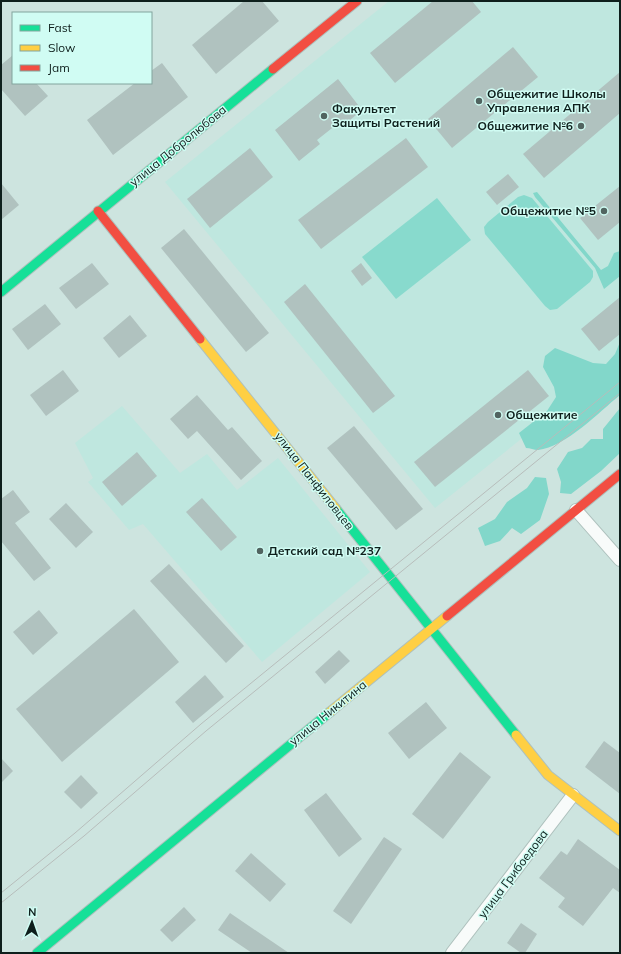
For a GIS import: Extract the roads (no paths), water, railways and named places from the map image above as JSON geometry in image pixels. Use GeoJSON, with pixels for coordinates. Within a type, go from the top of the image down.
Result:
{"type":"FeatureCollection","features":[{"type":"Feature","properties":{"kind":"street","name":"улица Добролюбова"},"geometry":{"type":"LineString","coordinates":[[1,292],[98,211],[357,1]]}},
{"type":"Feature","properties":{"kind":"street","name":"улица Панфиловцев"},"geometry":{"type":"LineString","coordinates":[[98,211],[548,775],[620,831]]}},
{"type":"Feature","properties":{"kind":"street","name":"улица Никитина"},"geometry":{"type":"LineString","coordinates":[[36,953],[620,474]]}},
{"type":"Feature","properties":{"kind":"street"},"geometry":{"type":"LineString","coordinates":[[576,510],[620,560]]}},
{"type":"Feature","properties":{"kind":"street","name":"улица Грибоедова"},"geometry":{"type":"LineString","coordinates":[[452,953],[573,794]]}},
{"type":"Feature","properties":{"kind":"tram line"},"geometry":{"type":"LineString","coordinates":[[1,893],[75,833],[201,724],[620,382]]}},
{"type":"Feature","properties":{"kind":"tram line"},"geometry":{"type":"LineString","coordinates":[[1,903],[84,836],[206,731],[620,393]]}},
{"type":"Feature","properties":{"kind":"place","name":"Общежитие Школы Управления АПК"},"geometry":{"type":"Point","coordinates":[479,101]}},
{"type":"Feature","properties":{"kind":"place","name":"Факультет Защиты Растений"},"geometry":{"type":"Point","coordinates":[324,116]}},
{"type":"Feature","properties":{"kind":"place","name":"Общежитие №6"},"geometry":{"type":"Point","coordinates":[581,126]}},
{"type":"Feature","properties":{"kind":"place","name":"Общежитие №5"},"geometry":{"type":"Point","coordinates":[604,211]}},
{"type":"Feature","properties":{"kind":"place","name":"Общежитие"},"geometry":{"type":"Point","coordinates":[498,415]}},
{"type":"Feature","properties":{"kind":"place","name":"Детский сад №237"},"geometry":{"type":"Point","coordinates":[260,551]}}]}
